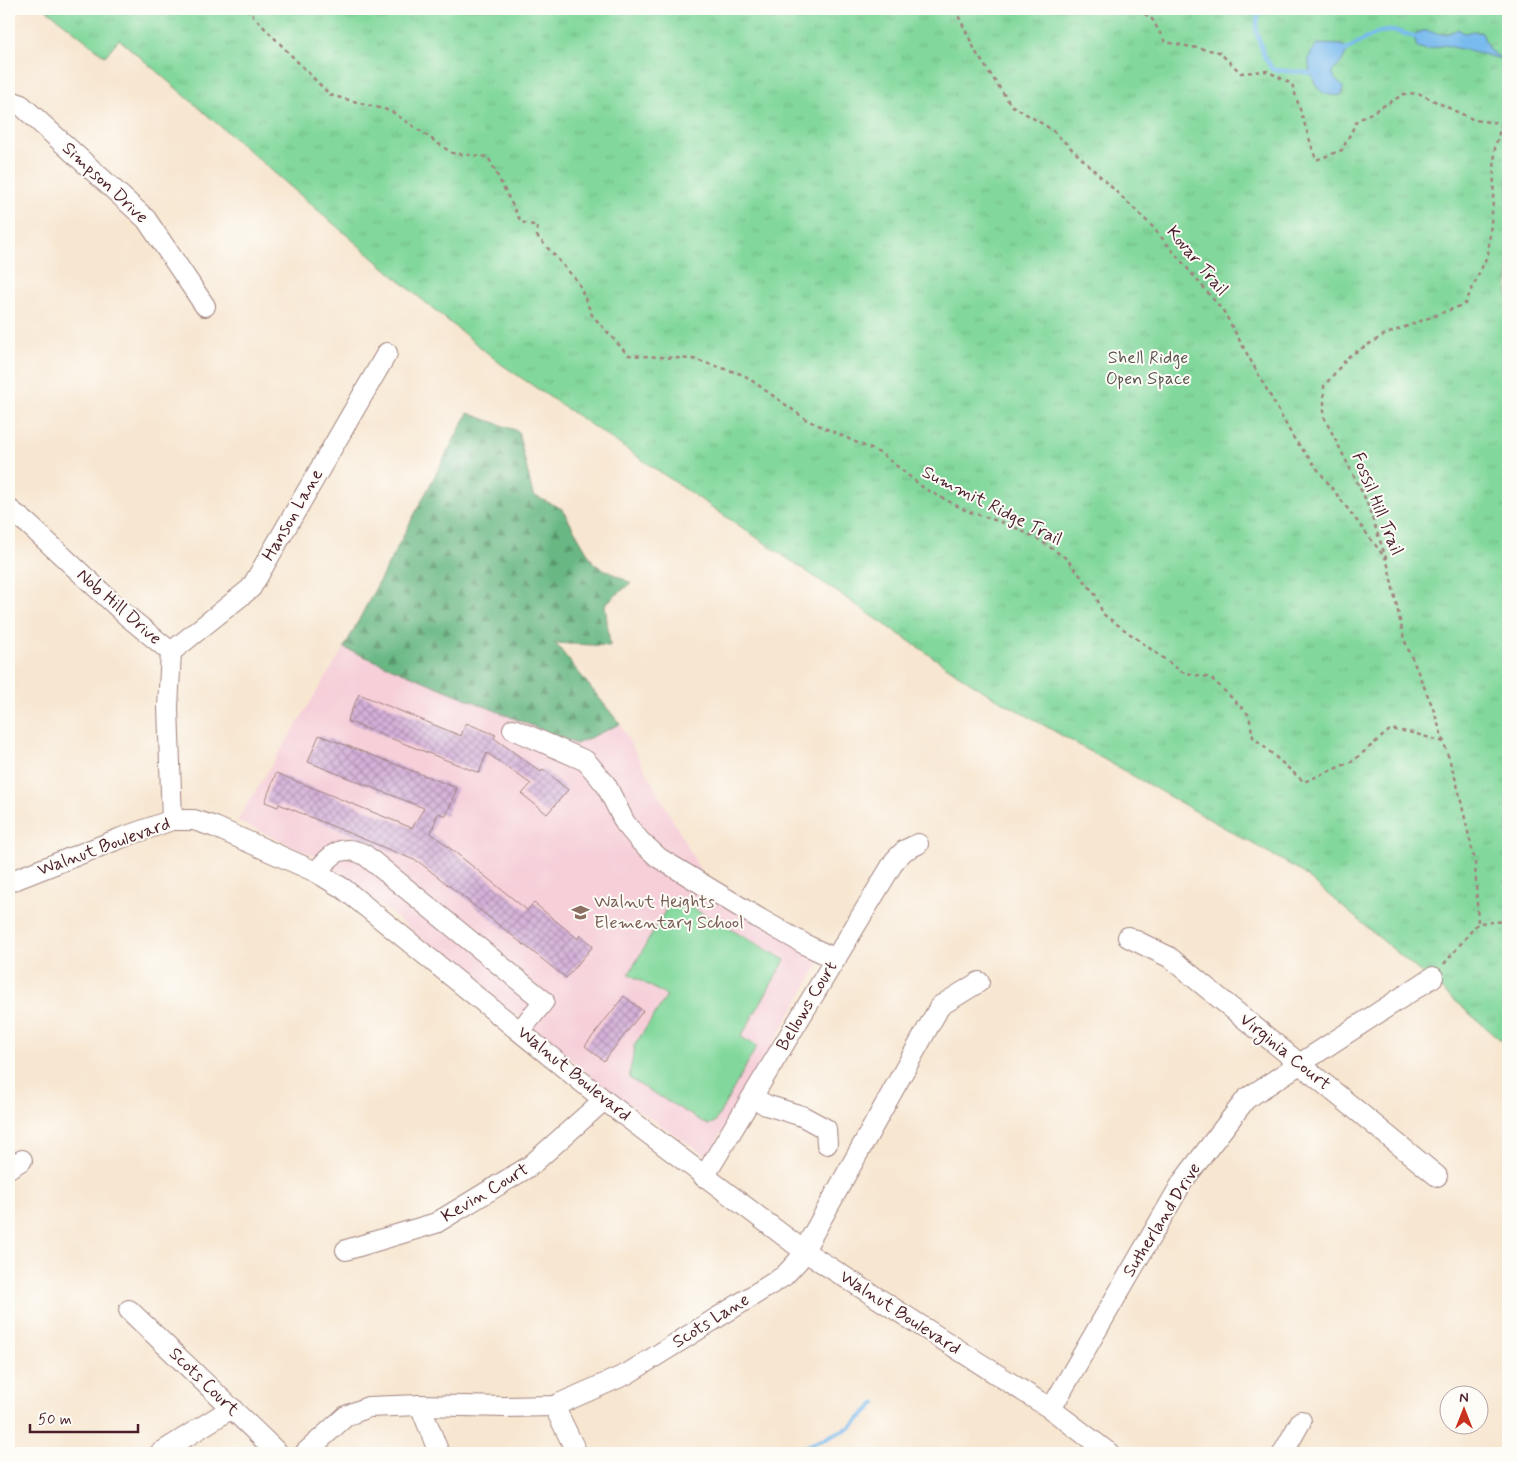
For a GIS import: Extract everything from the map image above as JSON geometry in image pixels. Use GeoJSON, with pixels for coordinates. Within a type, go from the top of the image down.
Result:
{"type":"FeatureCollection","features":[{"type":"Feature","properties":{"kind":"street","name":"Simpson Drive"},"geometry":{"type":"LineString","coordinates":[[9,100],[21,105],[146,219],[204,306]]}},
{"type":"Feature","properties":{"kind":"street","name":"Hanson Lane"},"geometry":{"type":"LineString","coordinates":[[171,652],[251,588],[387,353]]}},
{"type":"Feature","properties":{"kind":"street","name":"Nob Hill Drive"},"geometry":{"type":"LineString","coordinates":[[9,509],[28,524],[127,616],[171,652],[168,707],[172,820]]}},
{"type":"Feature","properties":{"kind":"street"},"geometry":{"type":"LineString","coordinates":[[512,729],[586,761],[606,785],[626,823],[640,842],[659,858],[760,919],[808,946],[836,959]]}},
{"type":"Feature","properties":{"kind":"street","name":"Walnut Boulevard"},"geometry":{"type":"LineString","coordinates":[[9,882],[172,820],[194,820],[216,827],[316,872],[344,889],[604,1100],[804,1251],[1051,1409],[1109,1453]]}},
{"type":"Feature","properties":{"kind":"street","name":"Bellows Court"},"geometry":{"type":"LineString","coordinates":[[704,1177],[896,860],[905,850],[918,844]]}},
{"type":"Feature","properties":{"kind":"street"},"geometry":{"type":"LineString","coordinates":[[316,872],[330,856],[340,850],[354,850],[366,855],[544,1001],[520,1031]]}},
{"type":"Feature","properties":{"kind":"street","name":"Virginia Court"},"geometry":{"type":"LineString","coordinates":[[1128,937],[1169,957],[1437,1176]]}},
{"type":"Feature","properties":{"kind":"street","name":"Sutherland Drive"},"geometry":{"type":"LineString","coordinates":[[1051,1409],[1182,1181],[1246,1099],[1433,978]]}},
{"type":"Feature","properties":{"kind":"street","name":"Scots Lane"},"geometry":{"type":"LineString","coordinates":[[305,1453],[346,1416],[368,1407],[420,1405],[505,1408],[554,1406],[627,1374],[784,1276],[798,1261],[804,1251],[940,1006],[979,982]]}},
{"type":"Feature","properties":{"kind":"street"},"geometry":{"type":"LineString","coordinates":[[752,1097],[766,1105],[802,1116],[826,1128],[827,1144]]}},
{"type":"Feature","properties":{"kind":"street","name":"Kevin Court"},"geometry":{"type":"LineString","coordinates":[[346,1250],[436,1222],[530,1166],[604,1100]]}},
{"type":"Feature","properties":{"kind":"street","name":"Scots Court"},"geometry":{"type":"LineString","coordinates":[[129,1310],[278,1453]]}},
{"type":"Feature","properties":{"kind":"street"},"geometry":{"type":"LineString","coordinates":[[420,1405],[439,1453]]}},
{"type":"Feature","properties":{"kind":"street"},"geometry":{"type":"LineString","coordinates":[[554,1406],[577,1453]]}},
{"type":"Feature","properties":{"kind":"street"},"geometry":{"type":"LineString","coordinates":[[160,1453],[232,1408]]}},
{"type":"Feature","properties":{"kind":"street"},"geometry":{"type":"LineString","coordinates":[[1283,1453],[1301,1421]]}},
{"type":"Feature","properties":{"kind":"path","name":"Summit Ridge Trail"},"geometry":{"type":"LineString","coordinates":[[246,9],[330,95],[391,111],[452,153],[488,157],[521,222],[537,226],[537,236],[578,282],[592,315],[628,355],[693,359],[744,376],[807,420],[882,454],[925,488],[967,511],[1010,525],[1038,539],[1067,559],[1095,594],[1103,614],[1182,672],[1210,678],[1231,697],[1249,715],[1253,737],[1304,782],[1353,761],[1391,729],[1444,742]]}},
{"type":"Feature","properties":{"kind":"path","name":"Kovar Trail"},"geometry":{"type":"LineString","coordinates":[[955,9],[977,54],[1011,105],[1052,129],[1144,218],[1224,312],[1293,436],[1388,561]]}},
{"type":"Feature","properties":{"kind":"path"},"geometry":{"type":"LineString","coordinates":[[1138,9],[1152,19],[1164,42],[1219,52],[1241,73],[1267,71],[1292,84],[1316,160],[1342,150],[1357,121],[1404,94],[1418,93],[1474,120],[1508,124]]}},
{"type":"Feature","properties":{"kind":"path"},"geometry":{"type":"LineString","coordinates":[[1502,124],[1508,119]]}},
{"type":"Feature","properties":{"kind":"path","name":"Fossil Hill Trail"},"geometry":{"type":"LineString","coordinates":[[1478,923],[1475,862],[1457,784],[1433,708],[1404,639],[1388,561],[1366,500],[1324,417],[1324,386],[1348,356],[1384,335],[1465,304],[1488,254],[1493,202],[1495,147],[1502,124]]}},
{"type":"Feature","properties":{"kind":"path"},"geometry":{"type":"LineString","coordinates":[[1433,978],[1478,923],[1508,921]]}},
{"type":"Feature","properties":{"kind":"shaded area","name":"Walnut Heights Elementary School"},"geometry":{"type":"Polygon","coordinates":[[[344,648],[576,744],[620,724],[703,875],[830,945],[708,1157],[607,1089],[348,879],[314,856],[237,821],[344,648]]]}},
{"type":"Feature","properties":{"kind":"green space","name":"Shell Ridge Open Space"},"geometry":{"type":"Polygon","coordinates":[[[46,9],[1508,9],[1508,1046],[1299,870],[980,689],[501,364],[414,293],[119,39],[105,56],[46,9]]]}},
{"type":"Feature","properties":{"kind":"green space"},"geometry":{"type":"Polygon","coordinates":[[[468,413],[518,431],[533,495],[562,509],[594,564],[631,583],[605,604],[610,646],[555,643],[620,724],[576,744],[344,648],[468,413]]]}},
{"type":"Feature","properties":{"kind":"green space"},"geometry":{"type":"Polygon","coordinates":[[[673,897],[785,960],[741,1037],[757,1046],[715,1122],[708,1125],[630,1079],[634,1046],[667,996],[629,974],[673,897]]]}},
{"type":"Feature","properties":{"kind":"water"},"geometry":{"type":"Polygon","coordinates":[[[1458,29],[1464,33],[1473,31],[1482,33],[1489,50],[1502,59],[1444,45],[1427,50],[1417,47],[1414,37],[1420,32],[1427,31],[1445,34],[1458,29]]]}},
{"type":"Feature","properties":{"kind":"water"},"geometry":{"type":"Polygon","coordinates":[[[1318,44],[1341,45],[1348,49],[1341,63],[1332,71],[1335,79],[1343,87],[1342,95],[1325,93],[1315,84],[1309,60],[1310,55],[1318,44]]]}},
{"type":"Feature","properties":{"kind":"building"},"geometry":{"type":"Polygon","coordinates":[[[359,694],[461,736],[466,723],[496,735],[494,738],[541,772],[543,769],[568,790],[547,814],[522,794],[531,784],[487,753],[479,773],[347,721],[359,694]]]}},
{"type":"Feature","properties":{"kind":"building"},"geometry":{"type":"Polygon","coordinates":[[[319,735],[457,788],[446,816],[438,813],[431,833],[527,910],[534,903],[578,939],[580,935],[593,946],[566,978],[419,862],[279,804],[278,807],[265,802],[276,773],[412,828],[424,808],[308,762],[319,735]]]}},
{"type":"Feature","properties":{"kind":"building"},"geometry":{"type":"Polygon","coordinates":[[[624,996],[643,1011],[604,1061],[585,1046],[624,996]]]}},
{"type":"Feature","properties":{"kind":"waterway"},"geometry":{"type":"LineString","coordinates":[[1256,9],[1258,13],[1256,30],[1264,56],[1273,70],[1311,73],[1315,71]]}},
{"type":"Feature","properties":{"kind":"waterway"},"geometry":{"type":"LineString","coordinates":[[1344,51],[1370,36],[1385,31],[1403,33],[1414,37]]}},
{"type":"Feature","properties":{"kind":"waterway"},"geometry":{"type":"LineString","coordinates":[[791,1453],[851,1427],[876,1403]]}},
{"type":"Feature","properties":{"kind":"place","name":"Walnut Heights Elementary School"},"geometry":{"type":"Point","coordinates":[580,912]}}]}
